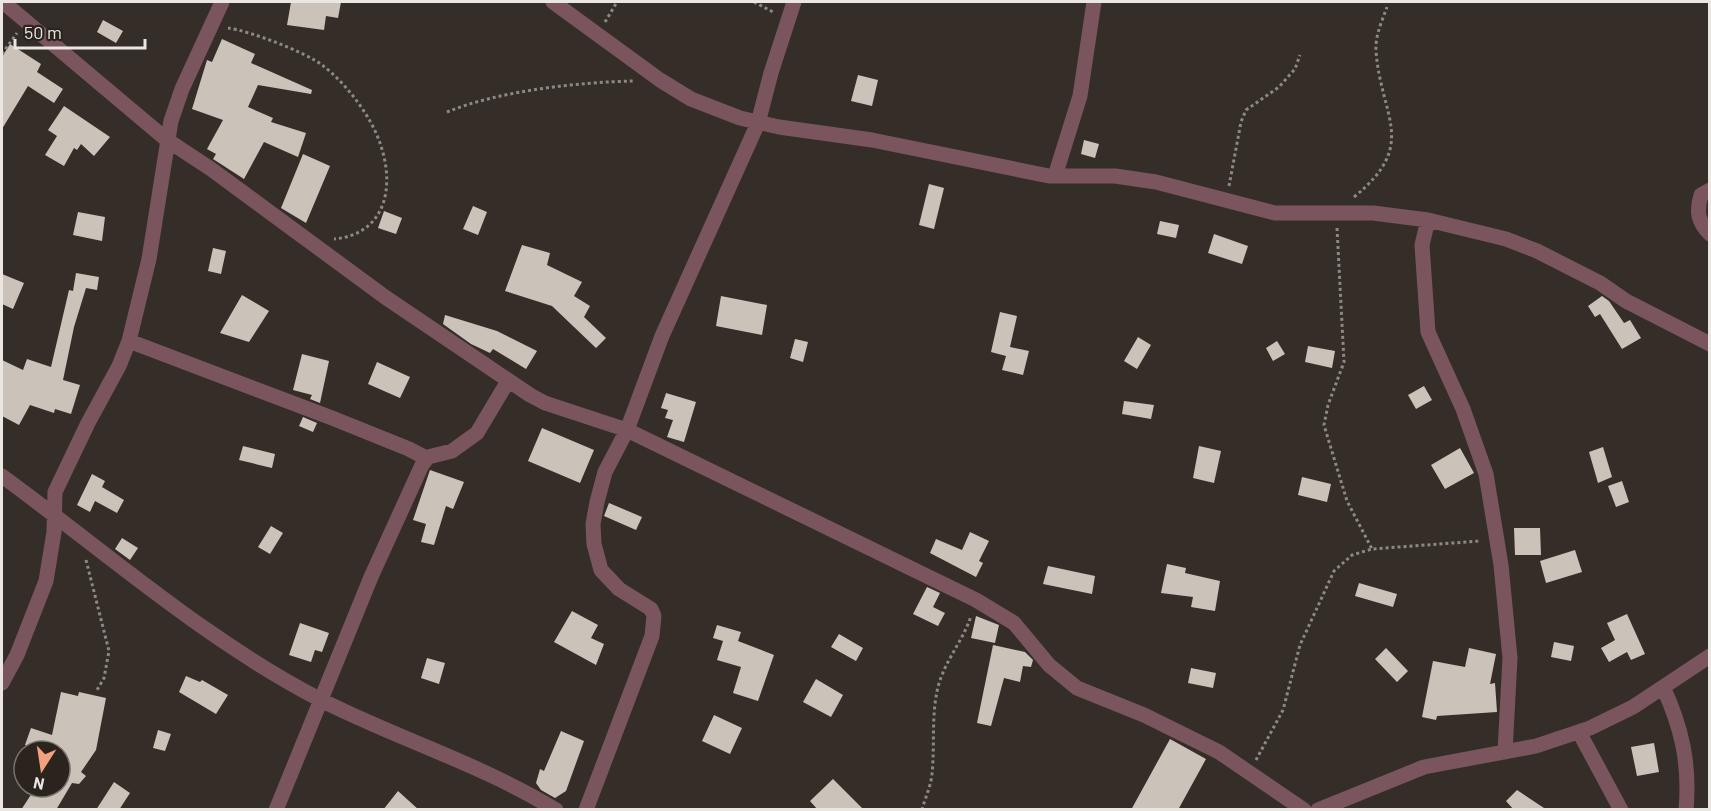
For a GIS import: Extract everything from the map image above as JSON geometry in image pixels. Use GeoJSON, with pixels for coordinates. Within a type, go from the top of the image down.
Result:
{"type":"FeatureCollection","features":[{"type":"Feature","properties":{"kind":"street"},"geometry":{"type":"LineString","coordinates":[[3,2],[167,140],[508,381],[545,403],[627,430],[976,600],[1014,623],[1049,665],[1077,688],[1189,736],[1249,771],[1304,810]]}},
{"type":"Feature","properties":{"kind":"street"},"geometry":{"type":"LineString","coordinates":[[2,683],[18,655],[46,581],[53,542],[55,492],[62,474],[119,366],[129,340],[149,259],[167,140],[182,89],[222,2]]}},
{"type":"Feature","properties":{"kind":"street"},"geometry":{"type":"LineString","coordinates":[[552,2],[660,80],[691,99],[758,123],[872,140],[1055,176],[1146,180],[1194,190],[1226,202],[1275,213],[1395,214],[1428,220],[1506,239],[1537,251],[1600,283],[1626,301],[1710,344]]}},
{"type":"Feature","properties":{"kind":"street"},"geometry":{"type":"LineString","coordinates":[[586,810],[641,669],[655,624],[651,609],[607,579],[601,570],[594,544],[593,524],[605,472],[627,430],[662,336],[758,123],[794,2]]}},
{"type":"Feature","properties":{"kind":"street"},"geometry":{"type":"LineString","coordinates":[[1055,176],[1080,96],[1094,2]]}},
{"type":"Feature","properties":{"kind":"street"},"geometry":{"type":"LineString","coordinates":[[1710,190],[1701,195],[1697,214],[1701,226],[1710,234]]}},
{"type":"Feature","properties":{"kind":"street"},"geometry":{"type":"LineString","coordinates":[[1428,220],[1422,245],[1428,332],[1463,409],[1486,474],[1497,542],[1510,658],[1505,752]]}},
{"type":"Feature","properties":{"kind":"street"},"geometry":{"type":"LineString","coordinates":[[129,340],[332,418],[410,449],[426,458],[452,451],[477,433],[508,381]]}},
{"type":"Feature","properties":{"kind":"street"},"geometry":{"type":"LineString","coordinates":[[276,810],[371,577],[426,458]]}},
{"type":"Feature","properties":{"kind":"street"},"geometry":{"type":"LineString","coordinates":[[2,476],[190,617],[266,669],[322,700],[464,761],[556,810]]}},
{"type":"Feature","properties":{"kind":"street"},"geometry":{"type":"LineString","coordinates":[[1318,810],[1424,767],[1536,746],[1579,732],[1633,706],[1710,656]]}},
{"type":"Feature","properties":{"kind":"street"},"geometry":{"type":"LineString","coordinates":[[1663,687],[1677,718],[1685,748],[1688,782],[1686,810]]}},
{"type":"Feature","properties":{"kind":"street"},"geometry":{"type":"LineString","coordinates":[[1579,732],[1622,810]]}},
{"type":"Feature","properties":{"kind":"street"},"geometry":{"type":"LineString","coordinates":[[1348,797],[1360,810]]}},
{"type":"Feature","properties":{"kind":"path"},"geometry":{"type":"LineString","coordinates":[[598,34],[617,2]]}},
{"type":"Feature","properties":{"kind":"path"},"geometry":{"type":"LineString","coordinates":[[754,2],[788,20]]}},
{"type":"Feature","properties":{"kind":"path"},"geometry":{"type":"LineString","coordinates":[[1372,549],[1347,501],[1324,424],[1328,405],[1344,362],[1335,212],[1376,179],[1388,159],[1391,120],[1376,49],[1379,29],[1387,7]]}},
{"type":"Feature","properties":{"kind":"path"},"geometry":{"type":"LineString","coordinates":[[2,54],[26,22]]}},
{"type":"Feature","properties":{"kind":"path"},"geometry":{"type":"LineString","coordinates":[[211,27],[235,29],[265,39],[321,64],[342,84],[365,115],[381,145],[386,173],[385,198],[377,219],[365,231],[346,238],[311,242]]}},
{"type":"Feature","properties":{"kind":"path"},"geometry":{"type":"LineString","coordinates":[[1226,202],[1241,122],[1246,110],[1279,87],[1294,69],[1300,55]]}},
{"type":"Feature","properties":{"kind":"path"},"geometry":{"type":"LineString","coordinates":[[447,112],[493,96],[604,81],[660,80]]}},
{"type":"Feature","properties":{"kind":"path"},"geometry":{"type":"LineString","coordinates":[[84,538],[91,583],[109,651],[104,678],[97,690]]}},
{"type":"Feature","properties":{"kind":"path"},"geometry":{"type":"LineString","coordinates":[[1249,771],[1283,710],[1300,645],[1334,571],[1352,555],[1372,549],[1471,541],[1497,542]]}},
{"type":"Feature","properties":{"kind":"path"},"geometry":{"type":"LineString","coordinates":[[922,810],[932,775],[932,723],[938,686],[947,660],[967,629],[976,600]]}},
{"type":"Feature","properties":{"kind":"building"},"geometry":{"type":"Polygon","coordinates":[[[291,2],[341,2],[338,18],[326,16],[324,30],[287,25],[291,2]]]}},
{"type":"Feature","properties":{"kind":"building"},"geometry":{"type":"Polygon","coordinates":[[[103,20],[123,31],[116,43],[97,32],[103,20]]]}},
{"type":"Feature","properties":{"kind":"building"},"geometry":{"type":"Polygon","coordinates":[[[222,39],[255,54],[251,63],[312,90],[311,94],[258,85],[248,107],[273,118],[271,122],[306,133],[298,157],[264,142],[244,179],[213,159],[216,154],[207,149],[223,120],[192,109],[207,60],[212,62],[222,39]]]}},
{"type":"Feature","properties":{"kind":"building"},"geometry":{"type":"Polygon","coordinates":[[[10,44],[41,64],[37,72],[63,89],[54,103],[28,86],[2,129],[2,57],[10,44]]]}},
{"type":"Feature","properties":{"kind":"building"},"geometry":{"type":"Polygon","coordinates":[[[858,75],[878,80],[872,106],[851,101],[858,75]]]}},
{"type":"Feature","properties":{"kind":"building"},"geometry":{"type":"Polygon","coordinates":[[[64,106],[110,137],[94,156],[81,144],[77,150],[74,148],[64,166],[45,155],[57,136],[48,130],[64,106]]]}},
{"type":"Feature","properties":{"kind":"building"},"geometry":{"type":"Polygon","coordinates":[[[1084,140],[1099,144],[1095,158],[1081,154],[1084,140]]]}},
{"type":"Feature","properties":{"kind":"building"},"geometry":{"type":"Polygon","coordinates":[[[303,154],[330,166],[306,223],[281,208],[303,154]]]}},
{"type":"Feature","properties":{"kind":"building"},"geometry":{"type":"Polygon","coordinates":[[[929,184],[944,188],[934,229],[919,225],[929,184]]]}},
{"type":"Feature","properties":{"kind":"building"},"geometry":{"type":"Polygon","coordinates":[[[473,206],[487,212],[478,235],[463,229],[473,206]]]}},
{"type":"Feature","properties":{"kind":"building"},"geometry":{"type":"Polygon","coordinates":[[[384,211],[402,218],[396,234],[378,228],[384,211]]]}},
{"type":"Feature","properties":{"kind":"building"},"geometry":{"type":"Polygon","coordinates":[[[78,212],[105,217],[102,241],[73,235],[78,212]]]}},
{"type":"Feature","properties":{"kind":"building"},"geometry":{"type":"Polygon","coordinates":[[[1160,221],[1179,225],[1176,238],[1157,234],[1160,221]]]}},
{"type":"Feature","properties":{"kind":"building"},"geometry":{"type":"Polygon","coordinates":[[[1214,234],[1248,246],[1242,264],[1208,253],[1214,234]]]}},
{"type":"Feature","properties":{"kind":"building"},"geometry":{"type":"Polygon","coordinates":[[[522,245],[550,253],[547,265],[582,282],[574,296],[590,306],[584,317],[606,338],[596,348],[552,306],[505,291],[522,245]]]}},
{"type":"Feature","properties":{"kind":"building"},"geometry":{"type":"Polygon","coordinates":[[[213,248],[226,251],[221,274],[208,271],[213,248]]]}},
{"type":"Feature","properties":{"kind":"building"},"geometry":{"type":"Polygon","coordinates":[[[76,273],[99,277],[97,290],[86,288],[74,327],[63,380],[80,385],[71,414],[55,409],[54,413],[30,405],[19,425],[2,416],[2,360],[23,370],[27,359],[51,367],[69,290],[73,291],[76,273]]]}},
{"type":"Feature","properties":{"kind":"building"},"geometry":{"type":"Polygon","coordinates":[[[2,274],[24,283],[13,309],[2,304],[2,274]]]}},
{"type":"Feature","properties":{"kind":"building"},"geometry":{"type":"Polygon","coordinates":[[[242,295],[269,311],[249,342],[220,333],[242,295]]]}},
{"type":"Feature","properties":{"kind":"building"},"geometry":{"type":"Polygon","coordinates":[[[721,296],[767,305],[762,335],[716,326],[721,296]]]}},
{"type":"Feature","properties":{"kind":"building"},"geometry":{"type":"Polygon","coordinates":[[[1602,296],[1609,301],[1624,323],[1630,320],[1641,338],[1622,349],[1600,314],[1595,317],[1588,306],[1602,296]]]}},
{"type":"Feature","properties":{"kind":"building"},"geometry":{"type":"Polygon","coordinates":[[[1000,312],[1017,316],[1010,347],[1029,351],[1023,375],[1002,370],[1006,356],[991,352],[1000,312]]]}},
{"type":"Feature","properties":{"kind":"building"},"geometry":{"type":"Polygon","coordinates":[[[445,315],[497,331],[537,351],[526,369],[493,349],[490,353],[471,344],[443,324],[445,315]]]}},
{"type":"Feature","properties":{"kind":"building"},"geometry":{"type":"Polygon","coordinates":[[[1138,337],[1151,345],[1137,369],[1124,361],[1138,337]]]}},
{"type":"Feature","properties":{"kind":"building"},"geometry":{"type":"Polygon","coordinates":[[[795,339],[808,342],[803,362],[790,358],[795,339]]]}},
{"type":"Feature","properties":{"kind":"building"},"geometry":{"type":"Polygon","coordinates":[[[1277,341],[1285,354],[1273,361],[1266,348],[1277,341]]]}},
{"type":"Feature","properties":{"kind":"building"},"geometry":{"type":"Polygon","coordinates":[[[1308,346],[1335,351],[1332,368],[1305,362],[1308,346]]]}},
{"type":"Feature","properties":{"kind":"building"},"geometry":{"type":"Polygon","coordinates":[[[302,354],[329,361],[320,403],[310,399],[312,395],[293,390],[302,354]]]}},
{"type":"Feature","properties":{"kind":"building"},"geometry":{"type":"Polygon","coordinates":[[[377,362],[410,377],[400,398],[368,384],[377,362]]]}},
{"type":"Feature","properties":{"kind":"building"},"geometry":{"type":"Polygon","coordinates":[[[1424,386],[1432,400],[1416,409],[1408,395],[1424,386]]]}},
{"type":"Feature","properties":{"kind":"building"},"geometry":{"type":"Polygon","coordinates":[[[666,393],[696,402],[684,442],[667,437],[673,420],[665,418],[668,410],[661,408],[666,393]]]}},
{"type":"Feature","properties":{"kind":"building"},"geometry":{"type":"Polygon","coordinates":[[[1124,401],[1154,405],[1151,419],[1122,414],[1124,401]]]}},
{"type":"Feature","properties":{"kind":"building"},"geometry":{"type":"Polygon","coordinates":[[[303,417],[317,423],[313,432],[299,426],[303,417]]]}},
{"type":"Feature","properties":{"kind":"building"},"geometry":{"type":"Polygon","coordinates":[[[542,428],[594,450],[580,483],[528,461],[542,428]]]}},
{"type":"Feature","properties":{"kind":"building"},"geometry":{"type":"Polygon","coordinates":[[[243,446],[275,454],[272,468],[239,460],[243,446]]]}},
{"type":"Feature","properties":{"kind":"building"},"geometry":{"type":"Polygon","coordinates":[[[1199,446],[1221,451],[1214,483],[1193,478],[1199,446]]]}},
{"type":"Feature","properties":{"kind":"building"},"geometry":{"type":"Polygon","coordinates":[[[1603,447],[1612,477],[1598,483],[1589,452],[1603,447]]]}},
{"type":"Feature","properties":{"kind":"building"},"geometry":{"type":"Polygon","coordinates":[[[1460,448],[1474,473],[1445,489],[1431,465],[1460,448]]]}},
{"type":"Feature","properties":{"kind":"building"},"geometry":{"type":"Polygon","coordinates":[[[430,470],[464,482],[453,509],[446,506],[434,545],[421,542],[426,524],[413,520],[430,470]]]}},
{"type":"Feature","properties":{"kind":"building"},"geometry":{"type":"Polygon","coordinates":[[[92,474],[105,481],[102,487],[124,500],[117,513],[95,501],[90,512],[77,505],[92,474]]]}},
{"type":"Feature","properties":{"kind":"building"},"geometry":{"type":"Polygon","coordinates":[[[1302,477],[1331,484],[1327,502],[1298,495],[1302,477]]]}},
{"type":"Feature","properties":{"kind":"building"},"geometry":{"type":"Polygon","coordinates":[[[1622,481],[1629,502],[1616,507],[1608,486],[1622,481]]]}},
{"type":"Feature","properties":{"kind":"building"},"geometry":{"type":"Polygon","coordinates":[[[609,503],[642,517],[636,530],[604,516],[609,503]]]}},
{"type":"Feature","properties":{"kind":"building"},"geometry":{"type":"Polygon","coordinates":[[[271,526],[283,533],[270,554],[258,547],[271,526]]]}},
{"type":"Feature","properties":{"kind":"building"},"geometry":{"type":"Polygon","coordinates":[[[1514,528],[1540,528],[1541,555],[1515,555],[1514,528]]]}},
{"type":"Feature","properties":{"kind":"building"},"geometry":{"type":"Polygon","coordinates":[[[970,532],[989,541],[979,561],[983,563],[976,577],[930,553],[936,539],[962,550],[970,532]]]}},
{"type":"Feature","properties":{"kind":"building"},"geometry":{"type":"Polygon","coordinates":[[[122,538],[138,548],[130,560],[115,549],[122,538]]]}},
{"type":"Feature","properties":{"kind":"building"},"geometry":{"type":"Polygon","coordinates":[[[1575,550],[1582,572],[1546,583],[1540,561],[1575,550]]]}},
{"type":"Feature","properties":{"kind":"building"},"geometry":{"type":"Polygon","coordinates":[[[1167,564],[1186,568],[1185,573],[1220,581],[1215,611],[1191,607],[1193,597],[1161,593],[1167,564]]]}},
{"type":"Feature","properties":{"kind":"building"},"geometry":{"type":"Polygon","coordinates":[[[1048,566],[1095,576],[1092,594],[1043,584],[1048,566]]]}},
{"type":"Feature","properties":{"kind":"building"},"geometry":{"type":"Polygon","coordinates":[[[1359,583],[1397,594],[1393,607],[1355,596],[1359,583]]]}},
{"type":"Feature","properties":{"kind":"building"},"geometry":{"type":"Polygon","coordinates":[[[927,587],[940,593],[933,607],[945,613],[938,626],[913,614],[927,587]]]}},
{"type":"Feature","properties":{"kind":"building"},"geometry":{"type":"Polygon","coordinates":[[[572,611],[598,625],[591,638],[604,644],[596,665],[554,642],[572,611]]]}},
{"type":"Feature","properties":{"kind":"building"},"geometry":{"type":"Polygon","coordinates":[[[1627,614],[1645,654],[1631,660],[1627,652],[1609,662],[1601,648],[1615,640],[1607,623],[1627,614]]]}},
{"type":"Feature","properties":{"kind":"building"},"geometry":{"type":"Polygon","coordinates":[[[976,616],[999,625],[995,643],[971,638],[976,616]]]}},
{"type":"Feature","properties":{"kind":"building"},"geometry":{"type":"Polygon","coordinates":[[[300,623],[329,633],[322,652],[315,650],[311,662],[289,655],[300,623]]]}},
{"type":"Feature","properties":{"kind":"building"},"geometry":{"type":"Polygon","coordinates":[[[717,625],[741,632],[738,641],[774,655],[758,701],[733,693],[741,667],[717,660],[723,641],[713,638],[717,625]]]}},
{"type":"Feature","properties":{"kind":"building"},"geometry":{"type":"Polygon","coordinates":[[[839,634],[863,648],[856,661],[831,647],[839,634]]]}},
{"type":"Feature","properties":{"kind":"building"},"geometry":{"type":"Polygon","coordinates":[[[1554,642],[1574,646],[1571,661],[1551,657],[1554,642]]]}},
{"type":"Feature","properties":{"kind":"building"},"geometry":{"type":"Polygon","coordinates":[[[993,645],[1025,652],[1033,660],[1031,667],[1023,666],[1020,682],[1004,678],[991,726],[977,723],[993,645]]]}},
{"type":"Feature","properties":{"kind":"building"},"geometry":{"type":"Polygon","coordinates":[[[1386,648],[1408,671],[1397,682],[1375,659],[1386,648]]]}},
{"type":"Feature","properties":{"kind":"building"},"geometry":{"type":"Polygon","coordinates":[[[1469,648],[1496,654],[1490,684],[1495,683],[1497,712],[1437,716],[1436,720],[1422,717],[1433,661],[1465,667],[1469,648]]]}},
{"type":"Feature","properties":{"kind":"building"},"geometry":{"type":"Polygon","coordinates":[[[427,658],[445,663],[439,684],[421,678],[427,658]]]}},
{"type":"Feature","properties":{"kind":"building"},"geometry":{"type":"Polygon","coordinates":[[[1191,668],[1216,673],[1213,688],[1188,683],[1191,668]]]}},
{"type":"Feature","properties":{"kind":"building"},"geometry":{"type":"Polygon","coordinates":[[[186,676],[200,682],[202,680],[228,695],[216,714],[179,692],[186,676]]]}},
{"type":"Feature","properties":{"kind":"building"},"geometry":{"type":"Polygon","coordinates":[[[816,679],[843,695],[831,717],[803,702],[816,679]]]}},
{"type":"Feature","properties":{"kind":"building"},"geometry":{"type":"Polygon","coordinates":[[[61,692],[78,696],[79,692],[106,698],[96,750],[81,772],[86,776],[79,784],[72,783],[72,739],[27,739],[31,728],[52,735],[61,692]]]}},
{"type":"Feature","properties":{"kind":"building"},"geometry":{"type":"Polygon","coordinates":[[[714,715],[742,728],[730,754],[702,741],[714,715]]]}},
{"type":"Feature","properties":{"kind":"building"},"geometry":{"type":"Polygon","coordinates":[[[158,730],[171,734],[165,751],[153,748],[158,730]]]}},
{"type":"Feature","properties":{"kind":"building"},"geometry":{"type":"Polygon","coordinates":[[[561,731],[584,741],[566,791],[555,798],[541,790],[536,783],[540,769],[544,771],[561,731]]]}},
{"type":"Feature","properties":{"kind":"building"},"geometry":{"type":"Polygon","coordinates":[[[1170,739],[1206,759],[1178,810],[1131,810],[1170,739]]]}},
{"type":"Feature","properties":{"kind":"building"},"geometry":{"type":"Polygon","coordinates":[[[1654,743],[1659,772],[1637,776],[1631,747],[1654,743]]]}},
{"type":"Feature","properties":{"kind":"building"},"geometry":{"type":"Polygon","coordinates":[[[833,779],[864,810],[818,810],[810,801],[833,779]]]}},
{"type":"Feature","properties":{"kind":"building"},"geometry":{"type":"Polygon","coordinates":[[[114,782],[130,793],[119,810],[96,810],[114,782]]]}},
{"type":"Feature","properties":{"kind":"building"},"geometry":{"type":"Polygon","coordinates":[[[1517,790],[1547,810],[1514,810],[1506,801],[1517,790]]]}},
{"type":"Feature","properties":{"kind":"building"},"geometry":{"type":"Polygon","coordinates":[[[398,791],[419,810],[383,810],[398,791]]]}},
{"type":"Feature","properties":{"kind":"building"},"geometry":{"type":"Polygon","coordinates":[[[28,799],[63,799],[56,810],[21,810],[28,799]]]}}]}
